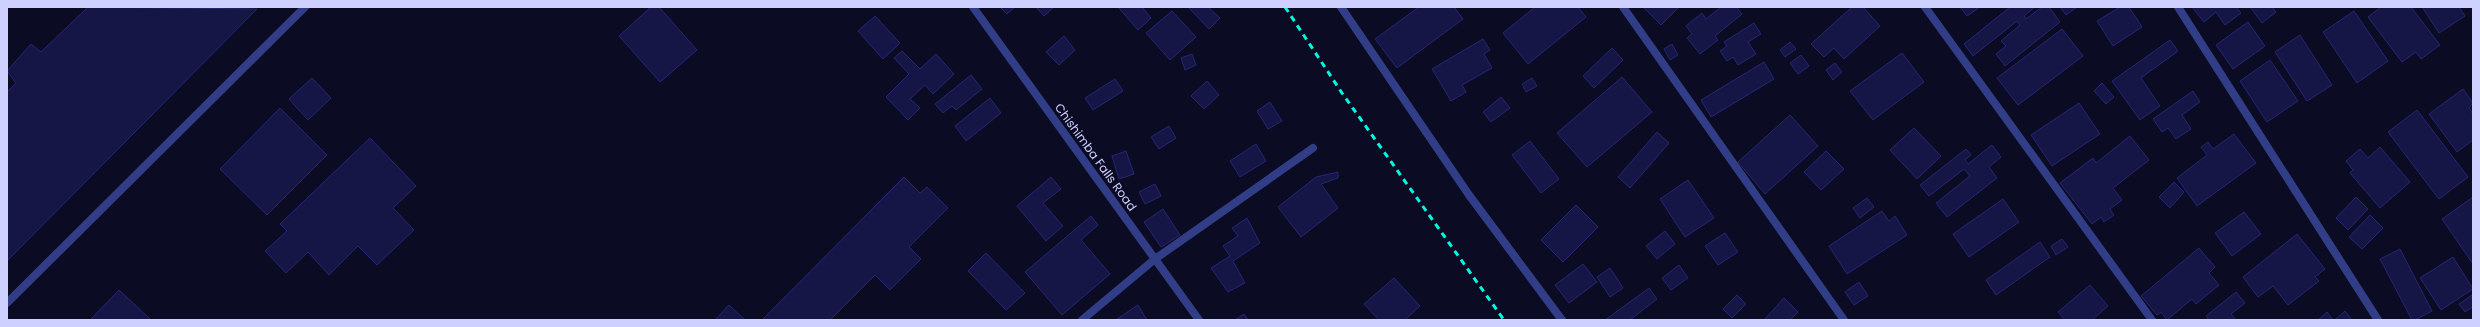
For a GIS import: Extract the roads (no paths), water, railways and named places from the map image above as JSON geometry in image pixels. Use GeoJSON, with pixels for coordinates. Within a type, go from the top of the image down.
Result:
{"type":"FeatureCollection","features":[{"type":"Feature","properties":{"kind":"street"},"geometry":{"type":"LineString","coordinates":[[7,303],[305,7]]}},
{"type":"Feature","properties":{"kind":"street","name":"Chishimba Falls Road"},"geometry":{"type":"LineString","coordinates":[[973,7],[1199,320]]}},
{"type":"Feature","properties":{"kind":"street"},"geometry":{"type":"LineString","coordinates":[[1341,7],[1469,195],[1562,320]]}},
{"type":"Feature","properties":{"kind":"street"},"geometry":{"type":"LineString","coordinates":[[1623,7],[1844,320]]}},
{"type":"Feature","properties":{"kind":"street"},"geometry":{"type":"LineString","coordinates":[[1925,7],[2152,320]]}},
{"type":"Feature","properties":{"kind":"street"},"geometry":{"type":"LineString","coordinates":[[2178,7],[2378,320]]}},
{"type":"Feature","properties":{"kind":"street"},"geometry":{"type":"LineString","coordinates":[[1082,320],[1155,260],[1313,148]]}},
{"type":"Feature","properties":{"kind":"railway"},"geometry":{"type":"LineString","coordinates":[[1285,7],[1342,93],[1504,320]]}}]}
